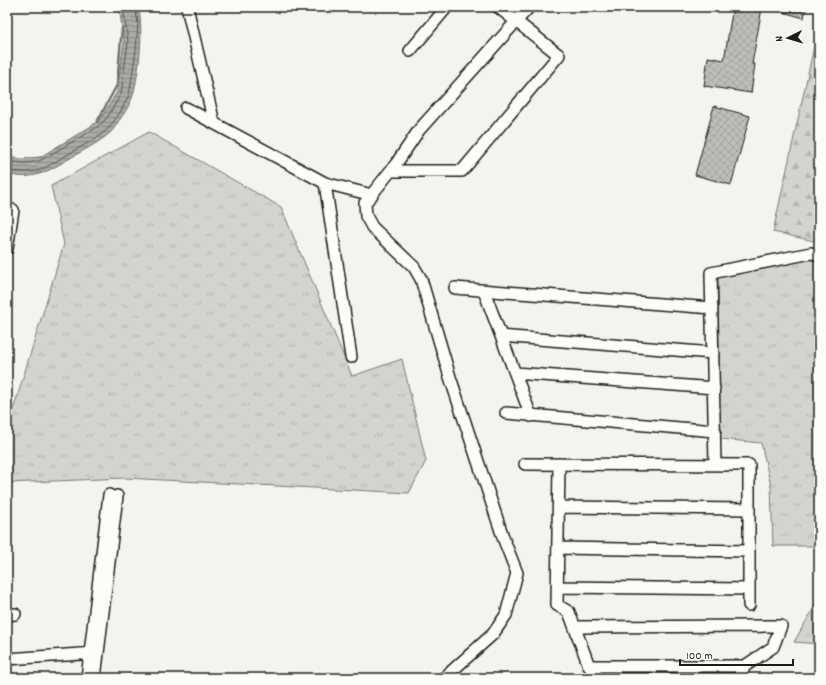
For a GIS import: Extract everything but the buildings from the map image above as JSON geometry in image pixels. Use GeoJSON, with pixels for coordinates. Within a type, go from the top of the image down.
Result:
{"type":"FeatureCollection","features":[{"type":"Feature","properties":{"kind":"street"},"geometry":{"type":"LineString","coordinates":[[187,7],[214,123]]}},
{"type":"Feature","properties":{"kind":"street"},"geometry":{"type":"LineString","coordinates":[[410,51],[446,7]]}},
{"type":"Feature","properties":{"kind":"street"},"geometry":{"type":"LineString","coordinates":[[391,171],[462,171],[559,55],[498,7]]}},
{"type":"Feature","properties":{"kind":"street"},"geometry":{"type":"LineString","coordinates":[[444,678],[493,634],[506,615],[517,573],[504,540],[450,377],[422,279],[414,267],[372,227],[366,216],[365,203],[391,171],[419,130],[529,7]]}},
{"type":"Feature","properties":{"kind":"street"},"geometry":{"type":"LineString","coordinates":[[186,108],[325,183],[372,195]]}},
{"type":"Feature","properties":{"kind":"street"},"geometry":{"type":"LineString","coordinates":[[325,183],[351,357]]}},
{"type":"Feature","properties":{"kind":"street"},"geometry":{"type":"LineString","coordinates":[[7,212],[13,210],[7,249]]}},
{"type":"Feature","properties":{"kind":"street"},"geometry":{"type":"LineString","coordinates":[[715,465],[711,273],[812,253],[819,255]]}},
{"type":"Feature","properties":{"kind":"street"},"geometry":{"type":"LineString","coordinates":[[455,288],[712,308]]}},
{"type":"Feature","properties":{"kind":"street"},"geometry":{"type":"LineString","coordinates":[[484,290],[531,416]]}},
{"type":"Feature","properties":{"kind":"street"},"geometry":{"type":"LineString","coordinates":[[501,336],[713,353]]}},
{"type":"Feature","properties":{"kind":"street"},"geometry":{"type":"LineString","coordinates":[[515,373],[714,388]]}},
{"type":"Feature","properties":{"kind":"street"},"geometry":{"type":"LineString","coordinates":[[506,414],[715,431]]}},
{"type":"Feature","properties":{"kind":"street"},"geometry":{"type":"LineString","coordinates":[[525,464],[749,465],[749,605]]}},
{"type":"Feature","properties":{"kind":"street"},"geometry":{"type":"LineString","coordinates":[[559,464],[557,605],[569,612],[589,666],[598,678]]}},
{"type":"Feature","properties":{"kind":"street"},"geometry":{"type":"LineString","coordinates":[[95,678],[94,657],[113,495]]}},
{"type":"Feature","properties":{"kind":"street"},"geometry":{"type":"LineString","coordinates":[[559,507],[749,509]]}},
{"type":"Feature","properties":{"kind":"street"},"geometry":{"type":"LineString","coordinates":[[558,548],[749,551]]}},
{"type":"Feature","properties":{"kind":"street"},"geometry":{"type":"LineString","coordinates":[[557,587],[749,589]]}},
{"type":"Feature","properties":{"kind":"street"},"geometry":{"type":"LineString","coordinates":[[574,626],[781,626],[773,647],[745,666],[738,678]]}},
{"type":"Feature","properties":{"kind":"street"},"geometry":{"type":"LineString","coordinates":[[7,659],[94,657]]}},
{"type":"Feature","properties":{"kind":"street"},"geometry":{"type":"LineString","coordinates":[[7,666],[94,657]]}},
{"type":"Feature","properties":{"kind":"street"},"geometry":{"type":"LineString","coordinates":[[87,678],[94,657]]}},
{"type":"Feature","properties":{"kind":"street"},"geometry":{"type":"LineString","coordinates":[[589,666],[745,666]]}},
{"type":"Feature","properties":{"kind":"green space"},"geometry":{"type":"Polygon","coordinates":[[[819,24],[819,242],[773,232],[819,24]]]}},
{"type":"Feature","properties":{"kind":"green space"},"geometry":{"type":"Polygon","coordinates":[[[149,132],[281,207],[352,376],[402,359],[426,461],[409,493],[125,478],[7,483],[7,430],[64,244],[51,186],[149,132]]]}},
{"type":"Feature","properties":{"kind":"green space"},"geometry":{"type":"Polygon","coordinates":[[[811,258],[819,260],[819,546],[773,546],[771,486],[761,443],[720,439],[718,276],[811,258]]]}},
{"type":"Feature","properties":{"kind":"green space"},"geometry":{"type":"Polygon","coordinates":[[[819,595],[819,644],[794,642],[816,604],[819,595]]]}},
{"type":"Feature","properties":{"kind":"water"},"geometry":{"type":"Polygon","coordinates":[[[119,7],[139,7],[141,28],[140,51],[133,95],[127,109],[113,130],[90,147],[46,172],[32,176],[16,176],[7,174],[7,156],[18,159],[40,157],[93,125],[103,115],[117,92],[124,41],[119,7]]]}},
{"type":"Feature","properties":{"kind":"waterway"},"geometry":{"type":"LineString","coordinates":[[97,122],[117,85],[122,28]]}}]}
